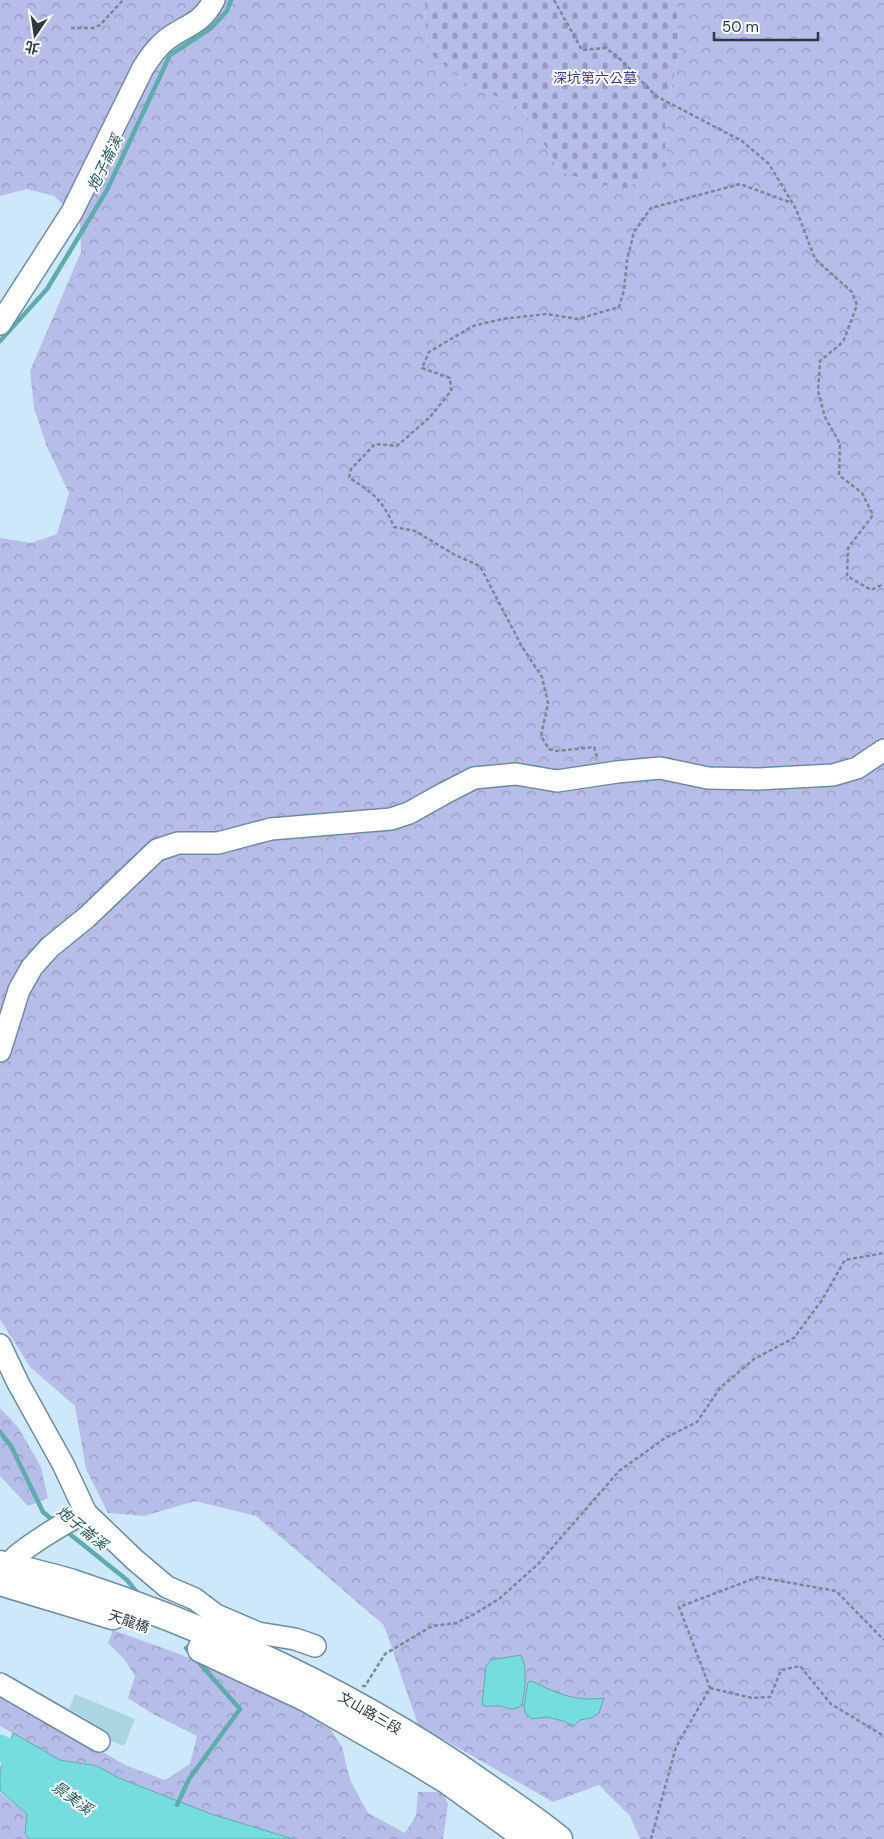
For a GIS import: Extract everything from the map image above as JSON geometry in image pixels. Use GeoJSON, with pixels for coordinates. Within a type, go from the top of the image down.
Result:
{"type":"FeatureCollection","features":[{"type":"Feature","properties":{"kind":"main road","name":"天龍橋"},"geometry":{"type":"LineString","coordinates":[[2,1573],[77,1594],[170,1627]]}},
{"type":"Feature","properties":{"kind":"main road","name":"文山路三段"},"geometry":{"type":"LineString","coordinates":[[170,1627],[213,1635],[259,1655],[330,1691],[422,1754],[448,1781],[528,1839]]}},
{"type":"Feature","properties":{"kind":"main road","name":"文山路三段"},"geometry":{"type":"LineString","coordinates":[[170,1627],[306,1698],[484,1784],[559,1839]]}},
{"type":"Feature","properties":{"kind":"street"},"geometry":{"type":"LineString","coordinates":[[0,324],[72,212],[143,68],[154,51],[168,39],[200,20],[209,10],[214,0]]}},
{"type":"Feature","properties":{"kind":"street"},"geometry":{"type":"LineString","coordinates":[[0,1051],[19,990],[32,967],[50,947],[87,917],[157,850],[178,843],[218,843],[271,829],[390,818],[410,813],[474,778],[516,774],[557,781],[660,768],[708,778],[759,779],[833,775],[857,768],[884,750]]}},
{"type":"Feature","properties":{"kind":"street"},"geometry":{"type":"LineString","coordinates":[[0,1345],[18,1383],[64,1464],[81,1515],[167,1587],[195,1599],[216,1615],[258,1632],[295,1639],[314,1646]]}},
{"type":"Feature","properties":{"kind":"street"},"geometry":{"type":"LineString","coordinates":[[2,1573],[32,1544],[81,1515]]}},
{"type":"Feature","properties":{"kind":"street"},"geometry":{"type":"LineString","coordinates":[[0,1684],[99,1741]]}},
{"type":"Feature","properties":{"kind":"path"},"geometry":{"type":"LineString","coordinates":[[71,28],[93,28],[100,25],[123,0]]}},
{"type":"Feature","properties":{"kind":"path"},"geometry":{"type":"LineString","coordinates":[[554,0],[582,50],[606,48],[620,59],[656,96],[742,141],[769,164],[792,203],[815,259],[852,292],[857,305],[843,342],[820,361],[818,391],[825,418],[840,444],[839,475],[862,493],[873,514],[848,548],[847,576],[871,590],[884,584]]}},
{"type":"Feature","properties":{"kind":"path"},"geometry":{"type":"LineString","coordinates":[[602,774],[594,747],[557,751],[549,749],[541,736],[548,702],[542,677],[521,645],[480,566],[455,555],[415,531],[394,527],[388,510],[367,488],[349,478],[351,469],[375,444],[397,446],[430,417],[451,391],[450,378],[422,368],[429,352],[472,326],[502,319],[546,314],[578,319],[619,307],[624,290],[627,260],[634,232],[651,208],[740,184],[792,203]]}},
{"type":"Feature","properties":{"kind":"path"},"geometry":{"type":"LineString","coordinates":[[330,1691],[365,1686],[385,1654],[432,1626],[456,1623],[500,1599],[538,1564],[619,1471],[665,1438],[697,1422],[720,1388],[754,1360],[794,1338],[822,1300],[845,1260],[884,1253]]}},
{"type":"Feature","properties":{"kind":"path"},"geometry":{"type":"LineString","coordinates":[[710,1688],[679,1607],[758,1577],[836,1591],[884,1640]]}},
{"type":"Feature","properties":{"kind":"path"},"geometry":{"type":"LineString","coordinates":[[710,1688],[752,1698],[770,1697],[781,1670],[800,1666],[831,1704],[884,1736]]}},
{"type":"Feature","properties":{"kind":"path"},"geometry":{"type":"LineString","coordinates":[[651,1839],[676,1747],[710,1688]]}},
{"type":"Feature","properties":{"kind":"green space"},"geometry":{"type":"Polygon","coordinates":[[[0,0],[425,0],[427,51],[466,83],[522,108],[561,172],[666,166],[665,120],[679,49],[677,0],[884,0],[884,1839],[640,1839],[630,1816],[599,1785],[553,1802],[418,1725],[384,1625],[256,1516],[195,1501],[144,1516],[108,1513],[86,1469],[75,1406],[30,1367],[0,1319],[0,538],[31,543],[57,534],[69,493],[47,447],[34,408],[30,371],[81,252],[80,221],[54,196],[27,189],[0,196],[0,0]]]}},
{"type":"Feature","properties":{"kind":"green space","name":"深坑第六公墓"},"geometry":{"type":"Polygon","coordinates":[[[425,0],[677,0],[679,49],[665,120],[666,166],[621,190],[561,172],[522,108],[466,83],[427,51],[425,0]]]}},
{"type":"Feature","properties":{"kind":"green space"},"geometry":{"type":"Polygon","coordinates":[[[0,1408],[18,1427],[41,1467],[48,1498],[28,1506],[0,1476],[0,1408]]]}},
{"type":"Feature","properties":{"kind":"green space"},"geometry":{"type":"Polygon","coordinates":[[[113,1630],[263,1687],[322,1716],[342,1747],[350,1780],[368,1813],[405,1833],[416,1816],[418,1792],[442,1792],[448,1804],[443,1839],[293,1839],[211,1814],[119,1778],[97,1766],[60,1760],[0,1726],[0,1692],[125,1765],[165,1780],[190,1764],[197,1736],[153,1714],[128,1698],[135,1676],[124,1659],[108,1643],[113,1630]]]}},
{"type":"Feature","properties":{"kind":"green space"},"geometry":{"type":"Polygon","coordinates":[[[0,1793],[27,1814],[25,1833],[29,1839],[0,1839],[0,1793]]]}},
{"type":"Feature","properties":{"kind":"water"},"geometry":{"type":"Polygon","coordinates":[[[521,1655],[525,1673],[522,1705],[512,1709],[482,1705],[486,1666],[491,1660],[521,1655]]]}},
{"type":"Feature","properties":{"kind":"water"},"geometry":{"type":"Polygon","coordinates":[[[531,1681],[575,1698],[604,1698],[599,1713],[591,1718],[580,1720],[574,1726],[547,1717],[532,1719],[525,1713],[524,1707],[528,1682],[531,1681]]]}},
{"type":"Feature","properties":{"kind":"water"},"geometry":{"type":"Polygon","coordinates":[[[13,1733],[60,1760],[97,1766],[119,1778],[211,1814],[293,1839],[29,1839],[25,1833],[27,1814],[0,1791],[0,1770],[13,1733]]]}},
{"type":"Feature","properties":{"kind":"building"},"geometry":{"type":"Polygon","coordinates":[[[75,1694],[135,1719],[124,1746],[111,1741],[110,1734],[105,1730],[69,1709],[75,1694]]]}},
{"type":"Feature","properties":{"kind":"waterway","name":"炮子崙溪"},"geometry":{"type":"LineString","coordinates":[[0,341],[47,289],[107,190],[170,55],[211,28],[227,11],[231,0]]}},
{"type":"Feature","properties":{"kind":"waterway","name":"炮子崙溪"},"geometry":{"type":"LineString","coordinates":[[0,1432],[11,1446],[43,1512],[54,1521]]}},
{"type":"Feature","properties":{"kind":"waterway","name":"炮子崙溪"},"geometry":{"type":"LineString","coordinates":[[66,1531],[127,1580],[139,1595]]}},
{"type":"Feature","properties":{"kind":"waterway","name":"炮子崙溪"},"geometry":{"type":"LineString","coordinates":[[177,1805],[189,1779],[240,1709],[186,1648]]}},
{"type":"Feature","properties":{"kind":"waterway","name":"景美溪"},"geometry":{"type":"LineString","coordinates":[[0,1747],[35,1771]]}}]}
